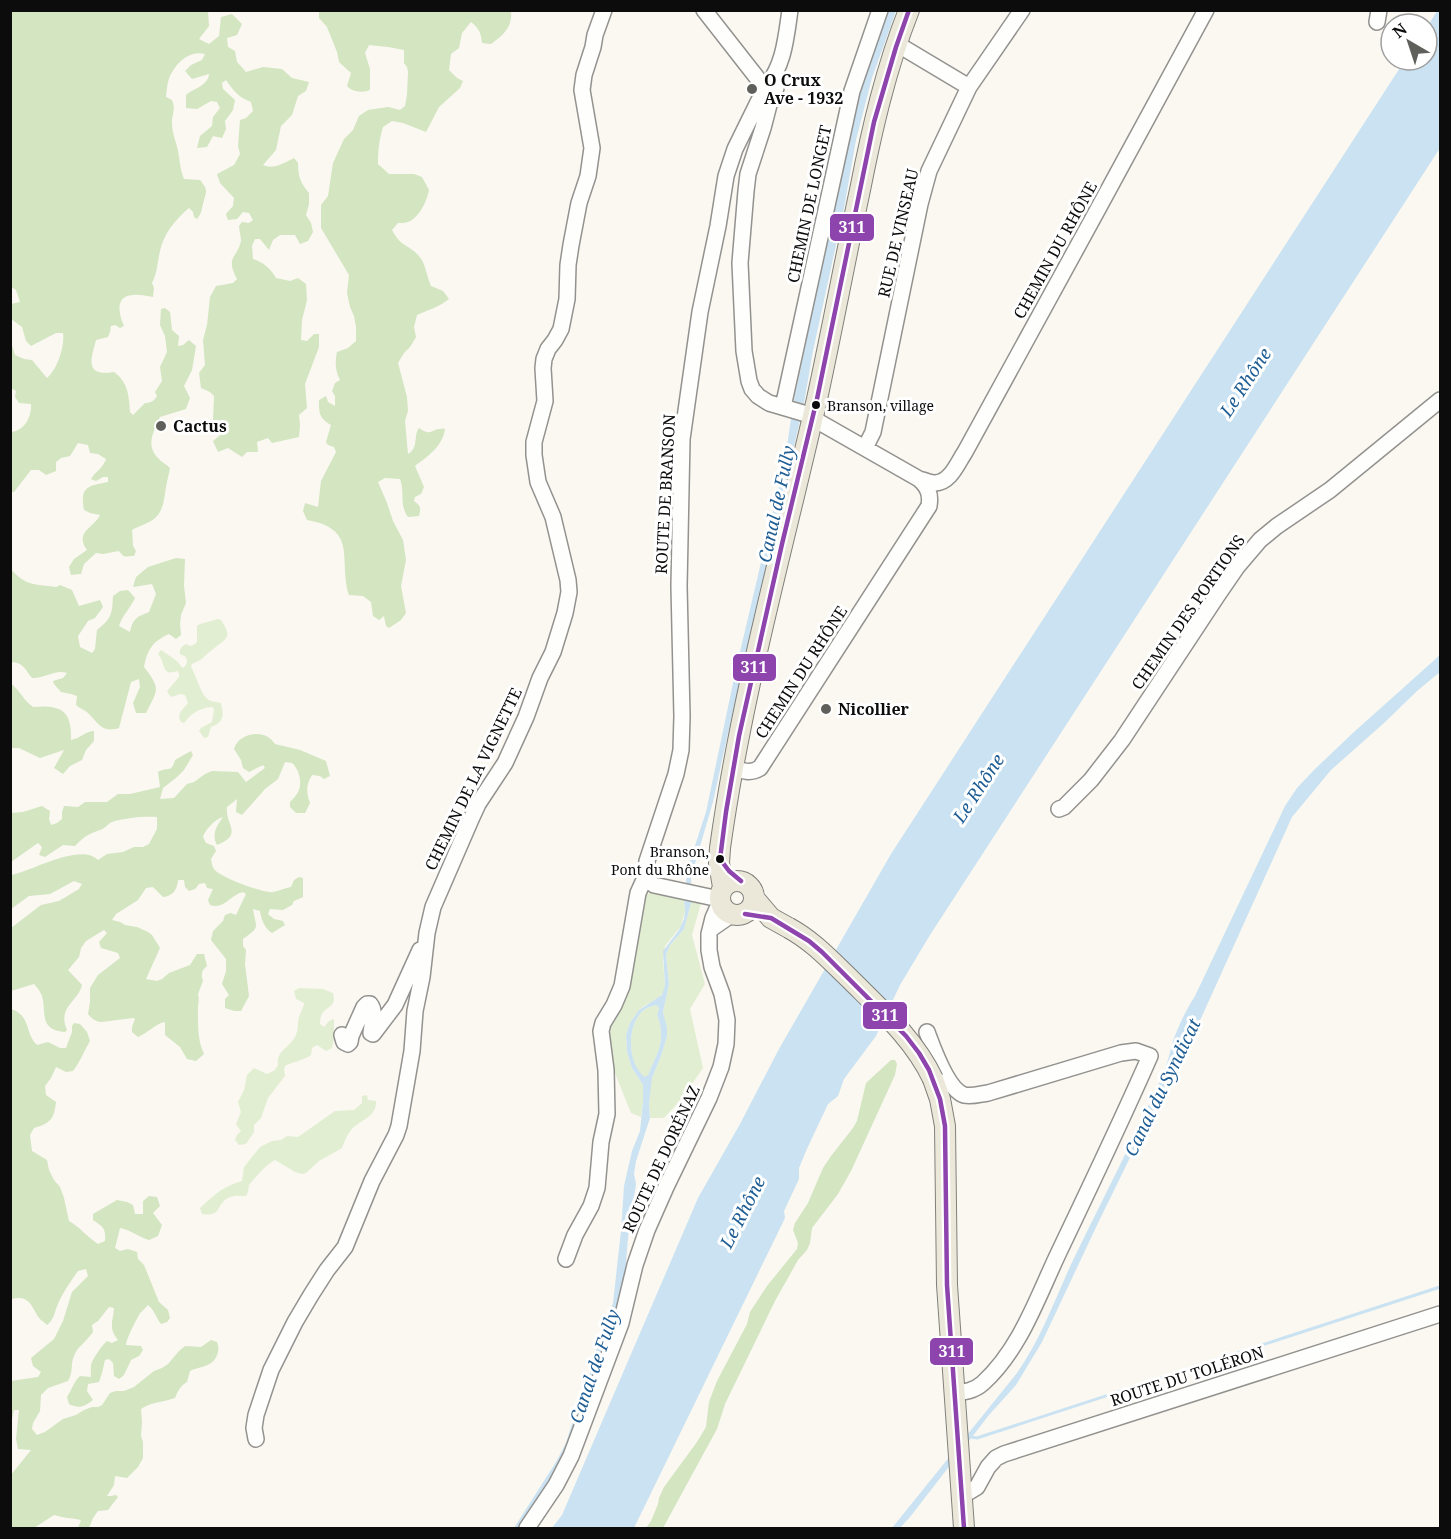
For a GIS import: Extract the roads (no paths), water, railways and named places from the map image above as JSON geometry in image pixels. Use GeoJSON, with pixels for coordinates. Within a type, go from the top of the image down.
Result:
{"type":"FeatureCollection","features":[{"type":"Feature","properties":{"kind":"main road"},"geometry":{"type":"LineString","coordinates":[[909,10],[874,122],[750,685],[724,821],[720,859],[729,870],[730,899],[789,928],[822,952],[906,1036],[919,1053],[933,1079],[940,1099],[945,1126],[946,1274],[964,1528]]}},
{"type":"Feature","properties":{"kind":"street","name":"CHEMIN DE LA VIGNETTE"},"geometry":{"type":"LineString","coordinates":[[256,1439],[254,1428],[256,1415],[272,1370],[295,1322],[327,1270],[345,1247],[372,1181],[399,1126],[412,1051],[415,1011],[427,933],[433,907],[472,817],[500,772],[526,717],[540,678],[553,652],[565,613],[569,592],[568,580],[553,517],[538,482],[534,442],[545,402],[544,359],[561,328],[567,299],[571,245],[579,203],[588,176],[592,148],[582,90],[595,35],[604,10]]}},
{"type":"Feature","properties":{"kind":"street"},"geometry":{"type":"LineString","coordinates":[[704,10],[767,85],[775,84],[776,88],[770,100],[748,174],[741,239],[740,290],[744,351],[752,389],[769,403],[810,416],[919,479]]}},
{"type":"Feature","properties":{"kind":"street","name":"ROUTE DE BRANSON"},"geometry":{"type":"LineString","coordinates":[[566,1259],[597,1188],[601,1142],[607,1114],[606,1070],[601,1027],[620,992],[638,893],[642,883],[647,880],[648,861],[676,774],[681,750],[679,586],[682,439],[700,312],[728,169],[735,149],[777,70],[785,46],[790,10]]}},
{"type":"Feature","properties":{"kind":"street","name":"CHEMIN DE LONGET"},"geometry":{"type":"LineString","coordinates":[[786,408],[852,91],[880,10]]}},
{"type":"Feature","properties":{"kind":"street","name":"RUE DE VINSEAU"},"geometry":{"type":"LineString","coordinates":[[865,448],[873,432],[920,204],[929,171],[969,87],[1022,10]]}},
{"type":"Feature","properties":{"kind":"street","name":"CHEMIN DU RHÔNE"},"geometry":{"type":"LineString","coordinates":[[919,479],[934,483],[943,481],[950,475],[965,452],[1206,10]]}},
{"type":"Feature","properties":{"kind":"street"},"geometry":{"type":"LineString","coordinates":[[897,44],[969,87]]}},
{"type":"Feature","properties":{"kind":"street","name":"CHEMIN DES PORTIONS"},"geometry":{"type":"LineString","coordinates":[[1059,809],[1064,807],[1097,773],[1122,740],[1237,567],[1260,540],[1330,490],[1440,400]]}},
{"type":"Feature","properties":{"kind":"street","name":"CHEMIN DU RHÔNE"},"geometry":{"type":"LineString","coordinates":[[734,768],[754,772],[760,768],[926,512],[929,492],[919,479]]}},
{"type":"Feature","properties":{"kind":"street"},"geometry":{"type":"LineString","coordinates":[[647,880],[654,885],[730,899]]}},
{"type":"Feature","properties":{"kind":"street","name":"ROUTE DE DORÉNAZ"},"geometry":{"type":"LineString","coordinates":[[527,1528],[556,1485],[571,1456],[621,1323],[635,1264],[647,1230],[709,1098],[721,1067],[726,1044],[727,1020],[722,993],[710,959],[709,942],[713,918],[730,899]]}},
{"type":"Feature","properties":{"kind":"street"},"geometry":{"type":"LineString","coordinates":[[342,1035],[344,1042],[348,1044],[367,1004],[373,1007],[371,1033],[373,1034],[395,1005],[427,933]]}},
{"type":"Feature","properties":{"kind":"street"},"geometry":{"type":"LineString","coordinates":[[910,1066],[927,1032],[951,1084],[965,1095],[972,1096],[1121,1053],[1137,1051],[1150,1056],[1026,1326],[998,1367],[978,1387],[968,1392],[954,1394]]}},
{"type":"Feature","properties":{"kind":"street","name":"ROUTE DU TOLÉRON"},"geometry":{"type":"LineString","coordinates":[[961,1489],[977,1487],[988,1467],[996,1458],[1004,1454],[1440,1314]]}},
{"type":"Feature","properties":{"kind":"water","name":"Canal de Fully"},"geometry":{"type":"Polygon","coordinates":[[[888,11],[896,11],[872,78],[856,140],[804,403],[713,802],[691,877],[692,900],[684,929],[670,945],[666,955],[669,984],[663,1012],[667,1036],[652,1078],[650,1118],[636,1161],[634,1174],[636,1184],[628,1238],[623,1301],[571,1445],[522,1528],[514,1528],[566,1443],[613,1303],[624,1186],[632,1151],[640,1131],[643,1101],[643,1085],[632,1068],[627,1052],[626,1035],[630,1023],[639,1010],[662,995],[665,985],[663,951],[679,930],[684,919],[688,867],[706,812],[736,669],[782,473],[795,395],[852,122],[888,11]],[[656,1005],[647,1008],[640,1014],[632,1031],[634,1062],[645,1077],[648,1075],[660,1046],[661,1032],[657,1015],[659,1008],[656,1005]]]}},
{"type":"Feature","properties":{"kind":"water","name":"Le Rhône"},"geometry":{"type":"Polygon","coordinates":[[[1440,11],[1440,148],[930,935],[900,985],[876,1036],[844,1079],[838,1096],[828,1104],[799,1168],[799,1179],[784,1211],[785,1218],[634,1528],[552,1528],[562,1515],[698,1198],[779,1049],[891,854],[1397,72],[1439,72],[1439,12],[1436,12],[1440,11]]]}},
{"type":"Feature","properties":{"kind":"water","name":"Canal du Syndicat"},"geometry":{"type":"Polygon","coordinates":[[[1440,655],[1440,672],[1331,770],[1292,817],[1188,1047],[1186,1051],[1178,1055],[1172,1072],[1042,1342],[1016,1385],[989,1415],[910,1517],[900,1528],[892,1528],[1017,1373],[1035,1344],[1162,1076],[1180,1023],[1285,806],[1297,788],[1315,769],[1440,655]]]}},
{"type":"Feature","properties":{"kind":"waterway"},"geometry":{"type":"LineString","coordinates":[[971,1437],[977,1438],[1440,1287]]}},
{"type":"Feature","properties":{"kind":"place","name":"O Crux Ave - 1932"},"geometry":{"type":"Point","coordinates":[752,89]}},
{"type":"Feature","properties":{"kind":"place","name":"Branson, village"},"geometry":{"type":"Point","coordinates":[816,405]}},
{"type":"Feature","properties":{"kind":"place","name":"Cactus"},"geometry":{"type":"Point","coordinates":[161,426]}},
{"type":"Feature","properties":{"kind":"place","name":"Nicollier"},"geometry":{"type":"Point","coordinates":[826,709]}},
{"type":"Feature","properties":{"kind":"place","name":"Branson, Pont du Rhône"},"geometry":{"type":"Point","coordinates":[720,859]}}]}
